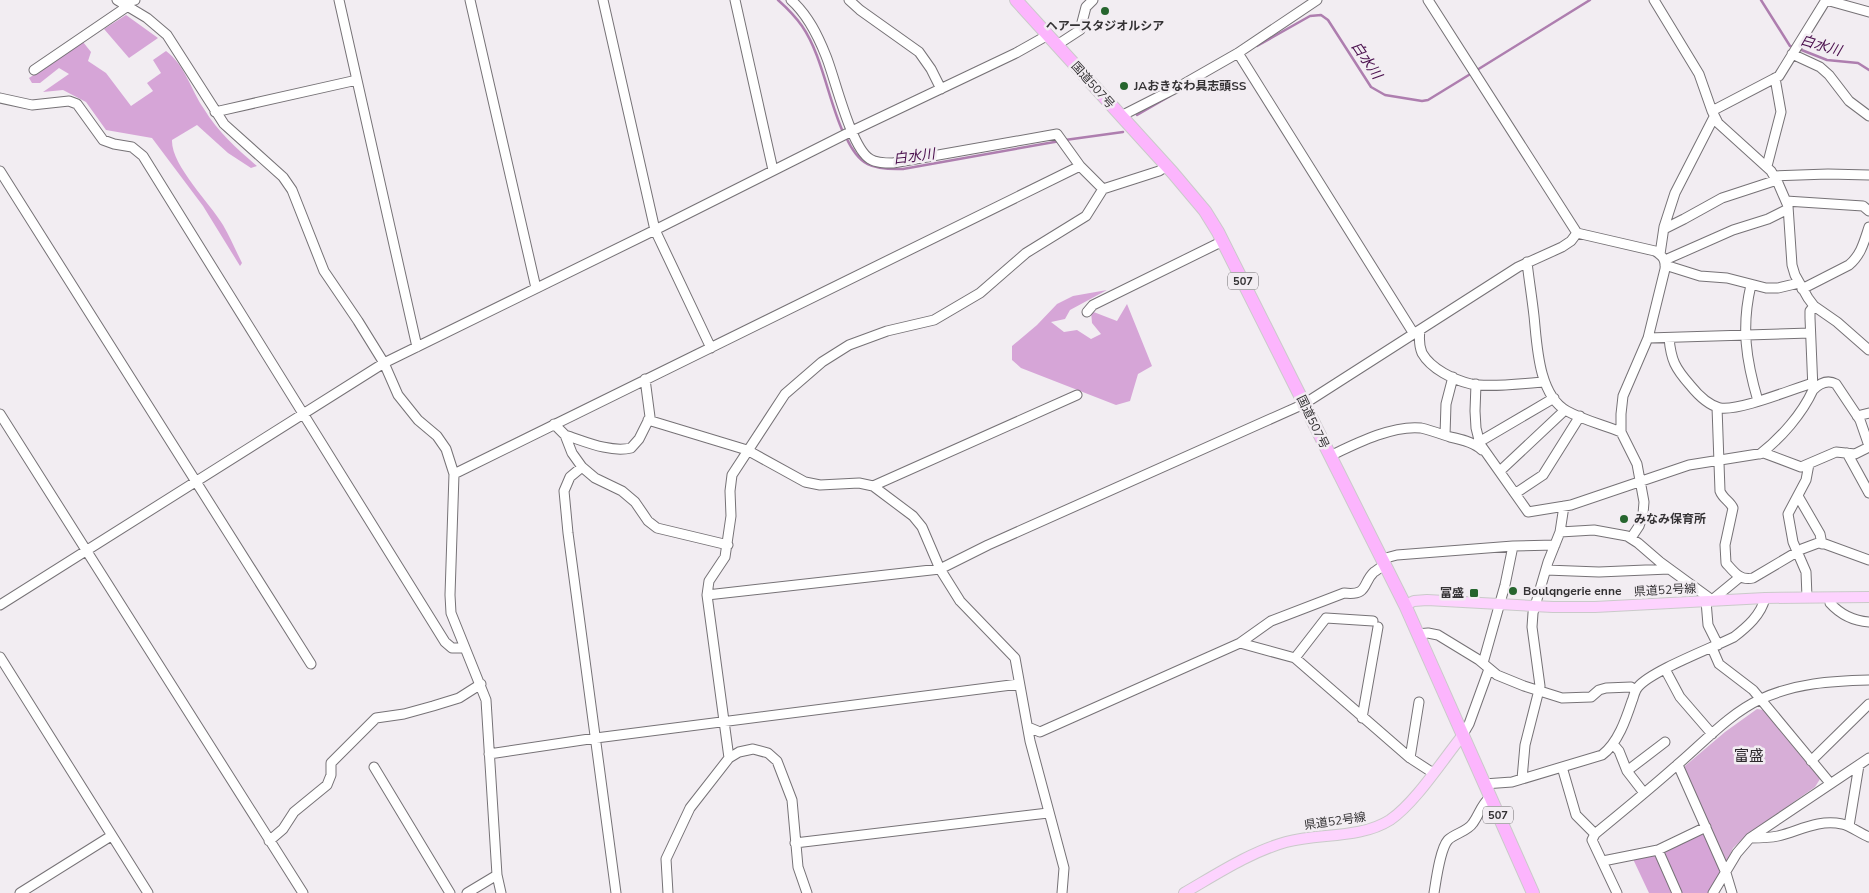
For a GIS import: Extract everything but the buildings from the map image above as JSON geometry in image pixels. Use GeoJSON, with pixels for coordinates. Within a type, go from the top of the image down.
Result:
{"type":"FeatureCollection","features":[{"type":"Feature","properties":{"kind":"highway","name":"国道507号"},"geometry":{"type":"LineString","coordinates":[[1016,0],[1167,166],[1205,211],[1223,241],[1418,634],[1533,893]]}},
{"type":"Feature","properties":{"kind":"main road","name":"県道52号線"},"geometry":{"type":"LineString","coordinates":[[1404,605],[1414,601],[1427,600],[1534,607],[1596,607],[1709,600],[1869,597]]}},
{"type":"Feature","properties":{"kind":"main road","name":"県道52号線"},"geometry":{"type":"LineString","coordinates":[[1184,893],[1219,872],[1271,847],[1304,838],[1363,831],[1382,824],[1401,811],[1462,736]]}},
{"type":"Feature","properties":{"kind":"street"},"geometry":{"type":"LineString","coordinates":[[339,0],[417,348]]}},
{"type":"Feature","properties":{"kind":"street"},"geometry":{"type":"LineString","coordinates":[[470,0],[536,288]]}},
{"type":"Feature","properties":{"kind":"street"},"geometry":{"type":"LineString","coordinates":[[603,0],[655,230],[711,348]]}},
{"type":"Feature","properties":{"kind":"street"},"geometry":{"type":"LineString","coordinates":[[735,0],[773,170]]}},
{"type":"Feature","properties":{"kind":"street"},"geometry":{"type":"LineString","coordinates":[[792,0],[813,26],[852,131],[863,152],[869,158],[879,162],[892,163],[1057,134],[1080,166],[1103,189]]}},
{"type":"Feature","properties":{"kind":"street"},"geometry":{"type":"LineString","coordinates":[[849,0],[919,52],[931,69],[941,90]]}},
{"type":"Feature","properties":{"kind":"street"},"geometry":{"type":"LineString","coordinates":[[1057,45],[1080,30],[1086,7],[1093,0]]}},
{"type":"Feature","properties":{"kind":"street"},"geometry":{"type":"LineString","coordinates":[[1121,116],[1182,85],[1238,53],[1317,0]]}},
{"type":"Feature","properties":{"kind":"street"},"geometry":{"type":"LineString","coordinates":[[1428,0],[1577,232],[1649,249],[1663,260],[1700,276],[1726,278],[1766,288],[1778,288],[1801,286],[1849,266],[1860,252],[1869,227]]}},
{"type":"Feature","properties":{"kind":"street"},"geometry":{"type":"LineString","coordinates":[[1654,0],[1699,74],[1713,114],[1725,131],[1767,166],[1775,178],[1787,205],[1792,265],[1801,286],[1814,306],[1837,322],[1869,350]]}},
{"type":"Feature","properties":{"kind":"street"},"geometry":{"type":"LineString","coordinates":[[1631,538],[1639,526],[1644,507],[1637,464],[1621,432],[1623,396],[1648,338],[1663,260],[1664,229],[1675,193],[1713,114],[1779,76],[1826,0],[1869,12]]}},
{"type":"Feature","properties":{"kind":"street"},"geometry":{"type":"LineString","coordinates":[[34,70],[125,2],[158,25],[168,35],[224,124],[283,177],[292,190],[324,271],[384,363],[404,404],[418,420],[437,436],[446,449],[454,474],[451,604],[465,648],[486,700],[497,875],[501,893]]}},
{"type":"Feature","properties":{"kind":"street"},"geometry":{"type":"LineString","coordinates":[[0,604],[384,363],[852,131],[1016,53],[1048,35]]}},
{"type":"Feature","properties":{"kind":"street"},"geometry":{"type":"LineString","coordinates":[[1238,53],[1417,332],[1422,353],[1438,369],[1452,377],[1476,384],[1545,382]]}},
{"type":"Feature","properties":{"kind":"street"},"geometry":{"type":"LineString","coordinates":[[1792,54],[1820,67],[1829,74],[1849,101],[1869,116]]}},
{"type":"Feature","properties":{"kind":"street"},"geometry":{"type":"LineString","coordinates":[[1767,166],[1781,112],[1775,78]]}},
{"type":"Feature","properties":{"kind":"street"},"geometry":{"type":"LineString","coordinates":[[215,112],[357,80]]}},
{"type":"Feature","properties":{"kind":"street"},"geometry":{"type":"LineString","coordinates":[[0,98],[32,104],[69,101],[77,104],[103,140],[132,147],[143,156],[304,412],[445,642],[452,648],[465,648]]}},
{"type":"Feature","properties":{"kind":"street"},"geometry":{"type":"LineString","coordinates":[[454,474],[1080,166]]}},
{"type":"Feature","properties":{"kind":"street"},"geometry":{"type":"LineString","coordinates":[[729,758],[707,595],[709,581],[725,557],[728,545],[731,516],[730,481],[747,450],[785,394],[822,362],[849,345],[887,331],[934,320],[980,293],[1026,252],[1086,216],[1103,189],[1159,171],[1167,166]]}},
{"type":"Feature","properties":{"kind":"street"},"geometry":{"type":"LineString","coordinates":[[0,171],[311,664]]}},
{"type":"Feature","properties":{"kind":"street"},"geometry":{"type":"LineString","coordinates":[[1664,229],[1722,198],[1775,178],[1828,174],[1869,175]]}},
{"type":"Feature","properties":{"kind":"street"},"geometry":{"type":"LineString","coordinates":[[1663,260],[1732,230],[1768,219],[1787,205],[1863,206],[1869,211]]}},
{"type":"Feature","properties":{"kind":"street"},"geometry":{"type":"LineString","coordinates":[[707,595],[940,569],[996,541],[1304,404],[1528,262],[1562,247],[1571,241],[1577,232]]}},
{"type":"Feature","properties":{"kind":"street"},"geometry":{"type":"LineString","coordinates":[[1087,312],[1093,304],[1223,241]]}},
{"type":"Feature","properties":{"kind":"street"},"geometry":{"type":"LineString","coordinates":[[1528,262],[1536,335],[1545,382],[1554,398],[1565,410],[1621,432]]}},
{"type":"Feature","properties":{"kind":"street"},"geometry":{"type":"LineString","coordinates":[[1751,285],[1747,302],[1745,334],[1750,372],[1758,401]]}},
{"type":"Feature","properties":{"kind":"street"},"geometry":{"type":"LineString","coordinates":[[1760,454],[1774,442],[1809,400],[1813,386],[1810,311],[1814,306]]}},
{"type":"Feature","properties":{"kind":"street"},"geometry":{"type":"LineString","coordinates":[[1648,338],[1810,333]]}},
{"type":"Feature","properties":{"kind":"street"},"geometry":{"type":"LineString","coordinates":[[1476,384],[1475,412],[1479,442],[1528,512],[1564,506],[1689,465],[1760,454],[1771,455],[1801,467],[1836,452],[1855,454],[1869,446],[1857,416],[1836,384],[1823,382],[1733,408],[1717,407],[1705,400],[1679,372],[1671,358],[1668,338]]}},
{"type":"Feature","properties":{"kind":"street"},"geometry":{"type":"LineString","coordinates":[[1445,435],[1446,404],[1452,377]]}},
{"type":"Feature","properties":{"kind":"street"},"geometry":{"type":"LineString","coordinates":[[565,435],[597,445],[626,449],[635,445],[650,417],[645,379]]}},
{"type":"Feature","properties":{"kind":"street"},"geometry":{"type":"LineString","coordinates":[[873,486],[1077,395]]}},
{"type":"Feature","properties":{"kind":"street"},"geometry":{"type":"LineString","coordinates":[[1479,442],[1554,398]]}},
{"type":"Feature","properties":{"kind":"street"},"geometry":{"type":"LineString","coordinates":[[1717,407],[1720,491],[1733,508],[1725,545],[1726,563],[1740,577],[1747,580],[1810,545],[1822,544],[1869,560]]}},
{"type":"Feature","properties":{"kind":"street"},"geometry":{"type":"LineString","coordinates":[[1500,471],[1565,410]]}},
{"type":"Feature","properties":{"kind":"street"},"geometry":{"type":"LineString","coordinates":[[1857,416],[1869,413]]}},
{"type":"Feature","properties":{"kind":"street"},"geometry":{"type":"LineString","coordinates":[[0,414],[303,893]]}},
{"type":"Feature","properties":{"kind":"street"},"geometry":{"type":"LineString","coordinates":[[1516,493],[1543,474],[1580,416]]}},
{"type":"Feature","properties":{"kind":"street"},"geometry":{"type":"LineString","coordinates":[[648,420],[747,450],[805,482],[820,484],[859,483],[873,486],[913,516],[922,527],[940,569],[960,601],[1015,658],[1028,727],[1048,812],[1064,868],[1062,893]]}},
{"type":"Feature","properties":{"kind":"street"},"geometry":{"type":"LineString","coordinates":[[554,424],[565,435],[572,453],[582,467],[596,478],[622,491],[635,502],[648,521],[657,528],[728,545]]}},
{"type":"Feature","properties":{"kind":"street"},"geometry":{"type":"LineString","coordinates":[[1330,456],[1398,429],[1422,428],[1479,447],[1488,455]]}},
{"type":"Feature","properties":{"kind":"street"},"geometry":{"type":"LineString","coordinates":[[1847,453],[1869,493]]}},
{"type":"Feature","properties":{"kind":"street"},"geometry":{"type":"LineString","coordinates":[[1807,597],[1806,572],[1792,542],[1788,514],[1806,480],[1809,464]]}},
{"type":"Feature","properties":{"kind":"street"},"geometry":{"type":"LineString","coordinates":[[582,467],[570,477],[564,490],[568,533],[616,893]]}},
{"type":"Feature","properties":{"kind":"street"},"geometry":{"type":"LineString","coordinates":[[1798,496],[1820,534],[1822,544]]}},
{"type":"Feature","properties":{"kind":"street"},"geometry":{"type":"LineString","coordinates":[[1522,779],[1525,745],[1539,691],[1539,676],[1532,627],[1534,607],[1560,532],[1564,506]]}},
{"type":"Feature","properties":{"kind":"street"},"geometry":{"type":"LineString","coordinates":[[1560,532],[1606,530],[1631,538],[1709,600]]}},
{"type":"Feature","properties":{"kind":"street"},"geometry":{"type":"LineString","coordinates":[[1028,727],[1040,732],[1240,643],[1271,621],[1344,593],[1354,594],[1363,590],[1373,573],[1383,562],[1397,555],[1513,546],[1555,545]]}},
{"type":"Feature","properties":{"kind":"street"},"geometry":{"type":"LineString","coordinates":[[1462,736],[1472,716],[1486,666],[1513,546]]}},
{"type":"Feature","properties":{"kind":"street"},"geometry":{"type":"LineString","coordinates":[[1546,570],[1600,572],[1669,569]]}},
{"type":"Feature","properties":{"kind":"street"},"geometry":{"type":"LineString","coordinates":[[1709,600],[1740,577]]}},
{"type":"Feature","properties":{"kind":"street"},"geometry":{"type":"LineString","coordinates":[[1484,784],[1506,783],[1602,755],[1613,744],[1628,712],[1635,690],[1645,680],[1715,647],[1743,630],[1762,610],[1765,598]]}},
{"type":"Feature","properties":{"kind":"street"},"geometry":{"type":"LineString","coordinates":[[1830,598],[1830,603],[1836,610],[1853,618],[1869,622]]}},
{"type":"Feature","properties":{"kind":"street"},"geometry":{"type":"LineString","coordinates":[[1709,600],[1708,625],[1719,664],[1745,683],[1830,783]]}},
{"type":"Feature","properties":{"kind":"street"},"geometry":{"type":"LineString","coordinates":[[1316,603],[1326,618],[1375,624],[1362,718]]}},
{"type":"Feature","properties":{"kind":"street"},"geometry":{"type":"LineString","coordinates":[[1295,658],[1326,618]]}},
{"type":"Feature","properties":{"kind":"street"},"geometry":{"type":"LineString","coordinates":[[1418,634],[1438,635],[1510,680],[1567,699],[1591,697],[1599,690],[1606,688],[1631,687],[1635,690]]}},
{"type":"Feature","properties":{"kind":"street"},"geometry":{"type":"LineString","coordinates":[[1240,643],[1295,658],[1362,718],[1410,758],[1433,773]]}},
{"type":"Feature","properties":{"kind":"street"},"geometry":{"type":"LineString","coordinates":[[0,657],[148,893]]}},
{"type":"Feature","properties":{"kind":"street"},"geometry":{"type":"LineString","coordinates":[[1665,669],[1680,697],[1712,734]]}},
{"type":"Feature","properties":{"kind":"street"},"geometry":{"type":"LineString","coordinates":[[1617,893],[1592,840],[1595,834],[1712,734],[1760,700],[1808,684],[1869,680]]}},
{"type":"Feature","properties":{"kind":"street"},"geometry":{"type":"LineString","coordinates":[[269,841],[283,829],[294,812],[327,785],[331,775],[331,762],[376,718],[404,714],[459,698],[480,684]]}},
{"type":"Feature","properties":{"kind":"street"},"geometry":{"type":"LineString","coordinates":[[489,754],[596,738],[1019,684]]}},
{"type":"Feature","properties":{"kind":"street"},"geometry":{"type":"LineString","coordinates":[[1410,758],[1419,702]]}},
{"type":"Feature","properties":{"kind":"street"},"geometry":{"type":"LineString","coordinates":[[1811,761],[1869,704]]}},
{"type":"Feature","properties":{"kind":"street"},"geometry":{"type":"LineString","coordinates":[[1627,771],[1665,742]]}},
{"type":"Feature","properties":{"kind":"street"},"geometry":{"type":"LineString","coordinates":[[1613,744],[1619,751],[1627,771],[1644,793]]}},
{"type":"Feature","properties":{"kind":"street"},"geometry":{"type":"LineString","coordinates":[[668,893],[666,859],[690,808],[729,758],[739,752],[753,749],[768,753],[777,761],[792,800],[798,867],[807,893]]}},
{"type":"Feature","properties":{"kind":"street"},"geometry":{"type":"LineString","coordinates":[[1713,893],[1737,853],[1750,838],[1869,758]]}},
{"type":"Feature","properties":{"kind":"street"},"geometry":{"type":"LineString","coordinates":[[1678,765],[1726,872],[1732,893]]}},
{"type":"Feature","properties":{"kind":"street"},"geometry":{"type":"LineString","coordinates":[[1849,826],[1859,765]]}},
{"type":"Feature","properties":{"kind":"street"},"geometry":{"type":"LineString","coordinates":[[374,767],[450,893]]}},
{"type":"Feature","properties":{"kind":"street"},"geometry":{"type":"LineString","coordinates":[[1562,767],[1576,815],[1595,834]]}},
{"type":"Feature","properties":{"kind":"street"},"geometry":{"type":"LineString","coordinates":[[1434,893],[1444,848],[1448,840],[1467,830],[1474,823],[1482,804],[1490,798]]}},
{"type":"Feature","properties":{"kind":"street"},"geometry":{"type":"LineString","coordinates":[[795,843],[1048,812]]}},
{"type":"Feature","properties":{"kind":"street"},"geometry":{"type":"LineString","coordinates":[[1750,838],[1771,838],[1807,825],[1840,823],[1869,837]]}},
{"type":"Feature","properties":{"kind":"street"},"geometry":{"type":"LineString","coordinates":[[1603,861],[1658,850],[1706,827]]}},
{"type":"Feature","properties":{"kind":"street"},"geometry":{"type":"LineString","coordinates":[[20,893],[111,836]]}},
{"type":"Feature","properties":{"kind":"street"},"geometry":{"type":"LineString","coordinates":[[1658,850],[1677,893]]}},
{"type":"Feature","properties":{"kind":"street"},"geometry":{"type":"LineString","coordinates":[[467,893],[497,875]]}},
{"type":"Feature","properties":{"kind":"shaded area"},"geometry":{"type":"Polygon","coordinates":[[[126,15],[158,38],[129,58],[104,29],[126,15]]]}},
{"type":"Feature","properties":{"kind":"shaded area"},"geometry":{"type":"Polygon","coordinates":[[[83,42],[91,52],[88,61],[106,73],[131,106],[153,91],[147,83],[161,73],[153,60],[166,51],[183,70],[199,102],[215,125],[235,147],[257,166],[251,168],[228,153],[197,125],[172,140],[173,150],[184,172],[217,216],[231,239],[242,263],[240,266],[203,206],[152,138],[106,130],[86,102],[63,90],[43,92],[69,74],[59,68],[40,83],[32,83],[29,78],[83,42]]]}},
{"type":"Feature","properties":{"kind":"shaded area"},"geometry":{"type":"Polygon","coordinates":[[[1107,290],[1070,310],[1065,319],[1051,322],[1064,332],[1077,330],[1091,339],[1101,334],[1092,323],[1091,311],[1117,321],[1127,304],[1152,366],[1138,374],[1130,401],[1116,405],[1021,368],[1012,360],[1012,346],[1037,325],[1057,304],[1073,296],[1107,290]]]}},
{"type":"Feature","properties":{"kind":"shaded area"},"geometry":{"type":"Polygon","coordinates":[[[1757,709],[1763,710],[1820,779],[1815,787],[1748,834],[1733,848],[1726,864],[1684,770],[1685,766],[1725,732],[1757,709]]]}},
{"type":"Feature","properties":{"kind":"shaded area"},"geometry":{"type":"Polygon","coordinates":[[[1702,832],[1705,834],[1721,868],[1721,873],[1709,893],[1680,893],[1663,853],[1664,850],[1702,832]]]}},
{"type":"Feature","properties":{"kind":"shaded area"},"geometry":{"type":"Polygon","coordinates":[[[1653,855],[1657,857],[1673,893],[1649,893],[1633,859],[1653,855]]]}},
{"type":"Feature","properties":{"kind":"waterway","name":"白水川"},"geometry":{"type":"LineString","coordinates":[[778,0],[797,19],[815,50],[843,132]]}},
{"type":"Feature","properties":{"kind":"waterway","name":"白水川"},"geometry":{"type":"LineString","coordinates":[[1477,70],[1590,0]]}},
{"type":"Feature","properties":{"kind":"waterway","name":"白水川"},"geometry":{"type":"LineString","coordinates":[[1761,0],[1790,46],[1794,47]]}},
{"type":"Feature","properties":{"kind":"waterway","name":"白水川"},"geometry":{"type":"LineString","coordinates":[[1257,46],[1310,16],[1321,15],[1328,20],[1371,87],[1385,95],[1422,101],[1428,100],[1472,73]]}},
{"type":"Feature","properties":{"kind":"waterway","name":"白水川"},"geometry":{"type":"LineString","coordinates":[[1799,49],[1827,60],[1858,63],[1869,70]]}},
{"type":"Feature","properties":{"kind":"waterway","name":"白水川"},"geometry":{"type":"LineString","coordinates":[[1137,115],[1170,96]]}},
{"type":"Feature","properties":{"kind":"waterway","name":"白水川"},"geometry":{"type":"LineString","coordinates":[[1065,140],[1123,132]]}},
{"type":"Feature","properties":{"kind":"waterway","name":"白水川"},"geometry":{"type":"LineString","coordinates":[[846,137],[851,147],[862,160],[875,167],[892,169],[903,169],[1060,141]]}},
{"type":"Feature","properties":{"kind":"place","name":"ヘアースタジオルシア"},"geometry":{"type":"Point","coordinates":[1105,11]}},
{"type":"Feature","properties":{"kind":"place","name":"JAおきなわ具志頭SS"},"geometry":{"type":"Point","coordinates":[1124,86]}},
{"type":"Feature","properties":{"kind":"place","name":"みなみ保育所"},"geometry":{"type":"Point","coordinates":[1624,519]}},
{"type":"Feature","properties":{"kind":"place","name":"Boulqngerie enne"},"geometry":{"type":"Point","coordinates":[1513,591]}},
{"type":"Feature","properties":{"kind":"place","name":"富盛"},"geometry":{"type":"Point","coordinates":[1474,593]}},
{"type":"Feature","properties":{"kind":"district","name":"富盛"},"geometry":{"type":"Point","coordinates":[1749,756]}}]}
